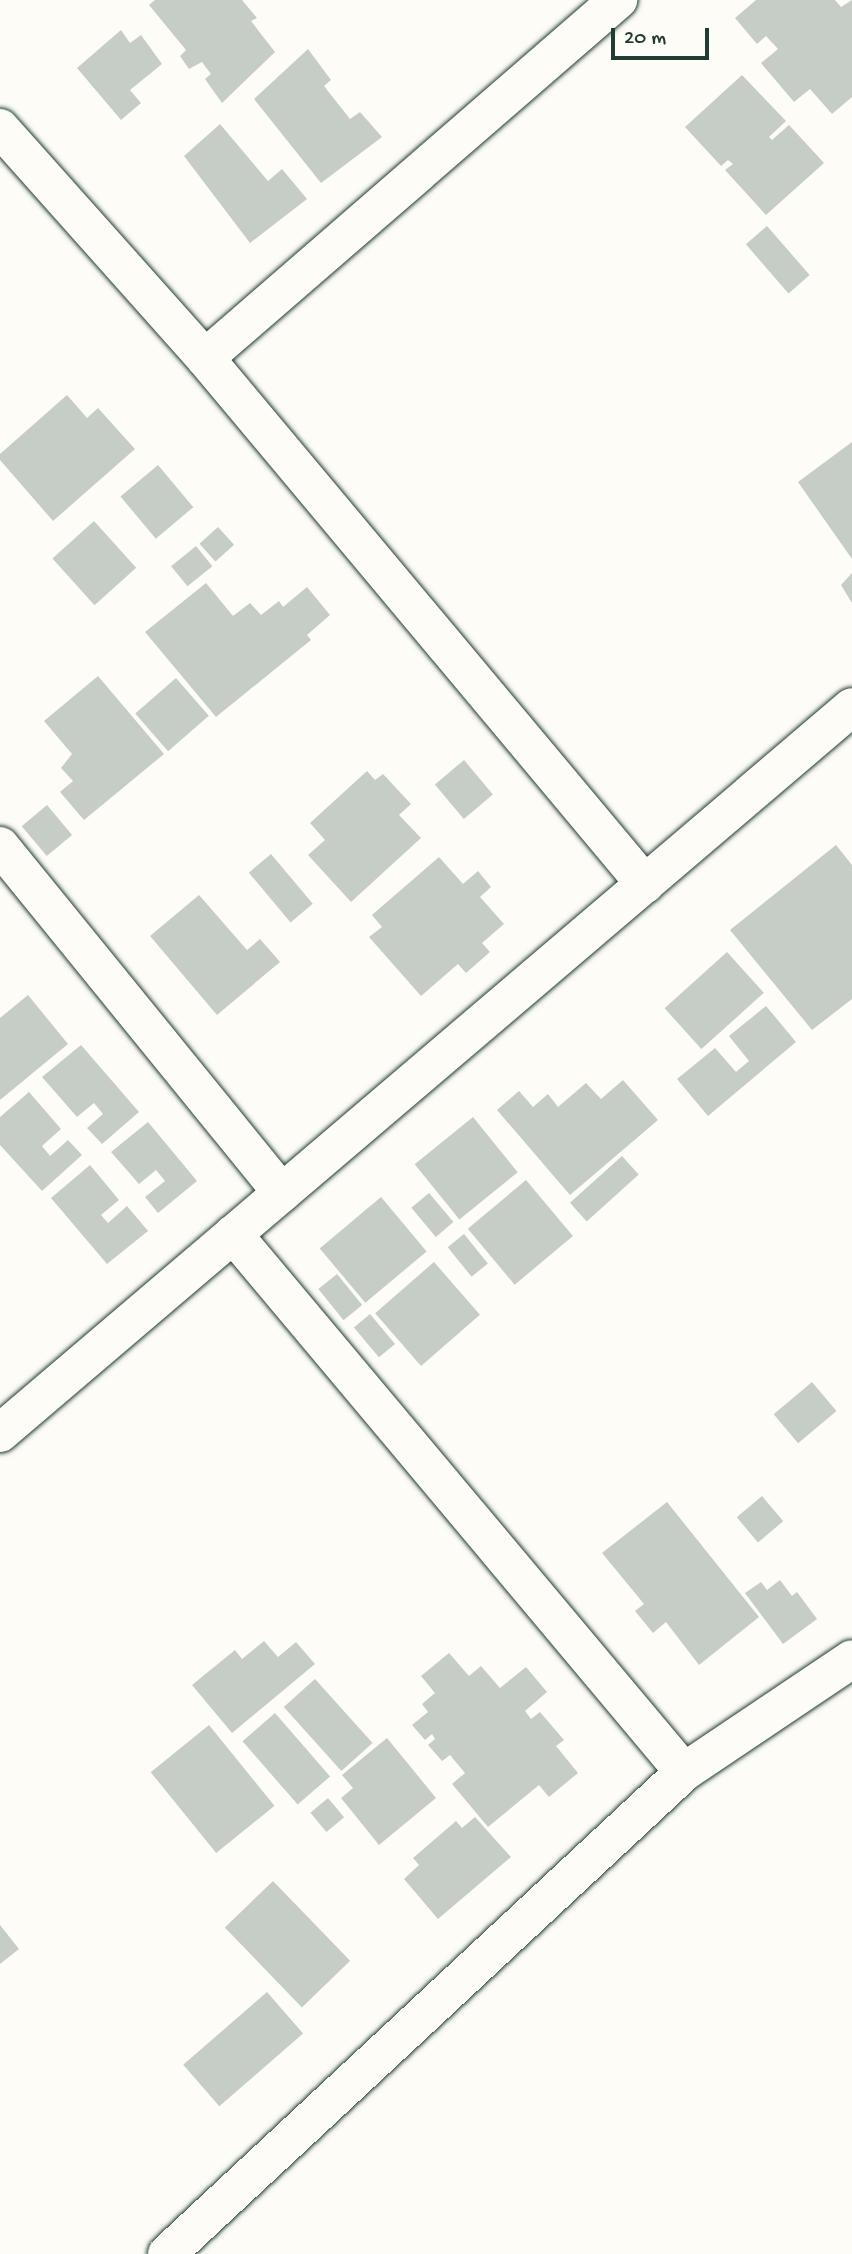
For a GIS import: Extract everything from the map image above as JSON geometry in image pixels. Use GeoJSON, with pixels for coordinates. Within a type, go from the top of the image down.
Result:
{"type":"FeatureCollection","features":[{"type":"Feature","properties":{"kind":"street"},"geometry":{"type":"LineString","coordinates":[[205,358],[618,0]]}},
{"type":"Feature","properties":{"kind":"street"},"geometry":{"type":"LineString","coordinates":[[0,128],[205,358],[645,884]]}},
{"type":"Feature","properties":{"kind":"street"},"geometry":{"type":"LineString","coordinates":[[0,1433],[852,707]]}},
{"type":"Feature","properties":{"kind":"street"},"geometry":{"type":"LineString","coordinates":[[0,846],[282,1193]]}},
{"type":"Feature","properties":{"kind":"street"},"geometry":{"type":"LineString","coordinates":[[233,1234],[684,1772]]}},
{"type":"Feature","properties":{"kind":"street"},"geometry":{"type":"LineString","coordinates":[[167,2254],[684,1772],[852,1659]]}},
{"type":"Feature","properties":{"kind":"building"},"geometry":{"type":"Polygon","coordinates":[[[155,0],[242,0],[257,18],[251,21],[275,52],[222,103],[205,79],[211,74],[202,62],[189,69],[180,56],[186,50],[149,5],[155,0]]]}},
{"type":"Feature","properties":{"kind":"building"},"geometry":{"type":"Polygon","coordinates":[[[756,0],[835,0],[841,7],[852,0],[852,97],[832,114],[810,89],[794,102],[761,63],[778,49],[766,36],[757,44],[735,18],[756,0]]]}},
{"type":"Feature","properties":{"kind":"building"},"geometry":{"type":"Polygon","coordinates":[[[121,30],[130,43],[141,35],[162,64],[130,90],[141,103],[121,120],[77,68],[121,30]]]}},
{"type":"Feature","properties":{"kind":"building"},"geometry":{"type":"Polygon","coordinates":[[[308,49],[331,80],[324,86],[350,119],[360,112],[382,137],[321,183],[254,99],[308,49]]]}},
{"type":"Feature","properties":{"kind":"building"},"geometry":{"type":"Polygon","coordinates":[[[742,75],[786,121],[769,137],[772,140],[789,125],[824,163],[766,215],[725,170],[733,164],[728,160],[721,166],[685,127],[742,75]]]}},
{"type":"Feature","properties":{"kind":"building"},"geometry":{"type":"Polygon","coordinates":[[[220,124],[268,181],[282,169],[307,199],[250,243],[184,156],[220,124]]]}},
{"type":"Feature","properties":{"kind":"building"},"geometry":{"type":"Polygon","coordinates":[[[767,226],[810,275],[789,293],[746,244],[767,226]]]}},
{"type":"Feature","properties":{"kind":"building"},"geometry":{"type":"Polygon","coordinates":[[[67,395],[87,418],[98,408],[135,449],[53,521],[0,460],[0,454],[67,395]]]}},
{"type":"Feature","properties":{"kind":"building"},"geometry":{"type":"Polygon","coordinates":[[[852,442],[852,559],[798,482],[852,442]]]}},
{"type":"Feature","properties":{"kind":"building"},"geometry":{"type":"Polygon","coordinates":[[[158,465],[193,507],[156,539],[120,496],[158,465]]]}},
{"type":"Feature","properties":{"kind":"building"},"geometry":{"type":"Polygon","coordinates":[[[94,521],[136,568],[95,605],[52,558],[94,521]]]}},
{"type":"Feature","properties":{"kind":"building"},"geometry":{"type":"Polygon","coordinates":[[[218,527],[234,545],[215,562],[199,544],[218,527]]]}},
{"type":"Feature","properties":{"kind":"building"},"geometry":{"type":"Polygon","coordinates":[[[196,546],[212,566],[187,586],[171,566],[196,546]]]}},
{"type":"Feature","properties":{"kind":"building"},"geometry":{"type":"Polygon","coordinates":[[[852,573],[852,603],[841,585],[852,573]]]}},
{"type":"Feature","properties":{"kind":"building"},"geometry":{"type":"Polygon","coordinates":[[[206,583],[233,616],[250,603],[261,615],[279,601],[283,607],[307,587],[330,615],[307,635],[311,640],[216,717],[145,632],[206,583]]]}},
{"type":"Feature","properties":{"kind":"building"},"geometry":{"type":"Polygon","coordinates":[[[98,676],[164,754],[84,820],[60,792],[73,781],[61,768],[72,754],[44,721],[98,676]]]}},
{"type":"Feature","properties":{"kind":"building"},"geometry":{"type":"Polygon","coordinates":[[[176,678],[209,716],[168,751],[135,713],[176,678]]]}},
{"type":"Feature","properties":{"kind":"building"},"geometry":{"type":"Polygon","coordinates":[[[464,760],[493,794],[464,819],[435,784],[464,760]]]}},
{"type":"Feature","properties":{"kind":"building"},"geometry":{"type":"Polygon","coordinates":[[[367,771],[375,780],[383,774],[411,804],[399,815],[421,838],[351,902],[308,855],[325,840],[310,823],[367,771]]]}},
{"type":"Feature","properties":{"kind":"building"},"geometry":{"type":"Polygon","coordinates":[[[47,805],[72,835],[47,856],[22,826],[47,805]]]}},
{"type":"Feature","properties":{"kind":"building"},"geometry":{"type":"Polygon","coordinates":[[[836,845],[852,865],[852,999],[812,1030],[730,930],[836,845]]]}},
{"type":"Feature","properties":{"kind":"building"},"geometry":{"type":"Polygon","coordinates":[[[271,854],[313,904],[291,922],[249,873],[271,854]]]}},
{"type":"Feature","properties":{"kind":"building"},"geometry":{"type":"Polygon","coordinates":[[[439,857],[463,884],[478,871],[491,887],[480,897],[504,924],[482,943],[490,952],[466,973],[458,964],[421,996],[369,937],[382,927],[372,915],[439,857]]]}},
{"type":"Feature","properties":{"kind":"building"},"geometry":{"type":"Polygon","coordinates":[[[199,895],[247,950],[260,939],[280,962],[217,1015],[150,936],[199,895]]]}},
{"type":"Feature","properties":{"kind":"building"},"geometry":{"type":"Polygon","coordinates":[[[727,952],[764,993],[701,1049],[665,1008],[727,952]]]}},
{"type":"Feature","properties":{"kind":"building"},"geometry":{"type":"Polygon","coordinates":[[[28,995],[68,1044],[0,1100],[0,1018],[28,995]]]}},
{"type":"Feature","properties":{"kind":"building"},"geometry":{"type":"Polygon","coordinates":[[[766,1006],[796,1042],[708,1116],[677,1079],[715,1048],[736,1072],[749,1061],[729,1036],[766,1006]]]}},
{"type":"Feature","properties":{"kind":"building"},"geometry":{"type":"Polygon","coordinates":[[[81,1045],[139,1112],[102,1144],[87,1128],[103,1114],[94,1103],[77,1117],[42,1077],[81,1045]]]}},
{"type":"Feature","properties":{"kind":"building"},"geometry":{"type":"Polygon","coordinates":[[[623,1080],[658,1120],[570,1195],[497,1110],[519,1091],[533,1107],[548,1094],[558,1107],[586,1083],[601,1099],[623,1080]]]}},
{"type":"Feature","properties":{"kind":"building"},"geometry":{"type":"Polygon","coordinates":[[[29,1092],[61,1129],[42,1146],[50,1156],[68,1140],[82,1155],[42,1191],[0,1145],[0,1117],[29,1092]]]}},
{"type":"Feature","properties":{"kind":"building"},"geometry":{"type":"Polygon","coordinates":[[[473,1117],[518,1172],[459,1219],[415,1164],[473,1117]]]}},
{"type":"Feature","properties":{"kind":"building"},"geometry":{"type":"Polygon","coordinates":[[[148,1122],[197,1181],[158,1213],[145,1197],[165,1181],[156,1170],[139,1184],[111,1152],[148,1122]]]}},
{"type":"Feature","properties":{"kind":"building"},"geometry":{"type":"Polygon","coordinates":[[[622,1156],[639,1175],[587,1221],[570,1203],[622,1156]]]}},
{"type":"Feature","properties":{"kind":"building"},"geometry":{"type":"Polygon","coordinates":[[[90,1165],[119,1200],[101,1215],[108,1223],[127,1206],[148,1231],[107,1264],[51,1198],[90,1165]]]}},
{"type":"Feature","properties":{"kind":"building"},"geometry":{"type":"Polygon","coordinates":[[[526,1180],[573,1236],[515,1285],[468,1229],[526,1180]]]}},
{"type":"Feature","properties":{"kind":"building"},"geometry":{"type":"Polygon","coordinates":[[[429,1193],[453,1222],[436,1237],[411,1208],[429,1193]]]}},
{"type":"Feature","properties":{"kind":"building"},"geometry":{"type":"Polygon","coordinates":[[[381,1197],[427,1251],[365,1303],[320,1248],[381,1197]]]}},
{"type":"Feature","properties":{"kind":"building"},"geometry":{"type":"Polygon","coordinates":[[[464,1234],[488,1264],[472,1277],[448,1247],[464,1234]]]}},
{"type":"Feature","properties":{"kind":"building"},"geometry":{"type":"Polygon","coordinates":[[[434,1262],[480,1315],[421,1366],[375,1313],[434,1262]]]}},
{"type":"Feature","properties":{"kind":"building"},"geometry":{"type":"Polygon","coordinates":[[[337,1274],[362,1305],[344,1320],[318,1289],[337,1274]]]}},
{"type":"Feature","properties":{"kind":"building"},"geometry":{"type":"Polygon","coordinates":[[[370,1314],[395,1344],[379,1357],[354,1327],[370,1314]]]}},
{"type":"Feature","properties":{"kind":"building"},"geometry":{"type":"Polygon","coordinates":[[[812,1382],[836,1411],[798,1443],[774,1414],[812,1382]]]}},
{"type":"Feature","properties":{"kind":"building"},"geometry":{"type":"Polygon","coordinates":[[[762,1496],[783,1521],[758,1542],[737,1517],[762,1496]]]}},
{"type":"Feature","properties":{"kind":"building"},"geometry":{"type":"Polygon","coordinates":[[[667,1502],[759,1617],[699,1665],[666,1622],[653,1633],[635,1611],[644,1604],[602,1553],[667,1502]]]}},
{"type":"Feature","properties":{"kind":"building"},"geometry":{"type":"Polygon","coordinates":[[[780,1580],[792,1596],[797,1592],[817,1619],[783,1644],[745,1593],[761,1582],[767,1590],[780,1580]]]}},
{"type":"Feature","properties":{"kind":"building"},"geometry":{"type":"Polygon","coordinates":[[[264,1641],[278,1657],[296,1642],[315,1664],[232,1733],[192,1685],[235,1650],[242,1659],[264,1641]]]}},
{"type":"Feature","properties":{"kind":"building"},"geometry":{"type":"Polygon","coordinates":[[[449,1653],[469,1676],[481,1666],[500,1688],[526,1667],[547,1692],[525,1711],[531,1719],[540,1712],[564,1740],[556,1746],[578,1773],[549,1797],[539,1785],[488,1827],[452,1784],[465,1773],[450,1755],[442,1761],[428,1745],[435,1739],[432,1734],[425,1740],[412,1725],[428,1712],[422,1704],[435,1693],[421,1676],[449,1653]]]}},
{"type":"Feature","properties":{"kind":"building"},"geometry":{"type":"Polygon","coordinates":[[[315,1679],[373,1743],[341,1771],[284,1707],[315,1679]]]}},
{"type":"Feature","properties":{"kind":"building"},"geometry":{"type":"Polygon","coordinates":[[[275,1713],[330,1776],[298,1805],[243,1741],[275,1713]]]}},
{"type":"Feature","properties":{"kind":"building"},"geometry":{"type":"Polygon","coordinates":[[[209,1725],[274,1806],[216,1853],[151,1772],[209,1725]]]}},
{"type":"Feature","properties":{"kind":"building"},"geometry":{"type":"Polygon","coordinates":[[[387,1738],[436,1798],[379,1845],[341,1798],[353,1788],[342,1775],[387,1738]]]}},
{"type":"Feature","properties":{"kind":"building"},"geometry":{"type":"Polygon","coordinates":[[[328,1798],[344,1817],[326,1832],[310,1813],[328,1798]]]}},
{"type":"Feature","properties":{"kind":"building"},"geometry":{"type":"Polygon","coordinates":[[[475,1817],[511,1857],[438,1919],[404,1879],[419,1865],[413,1858],[456,1821],[462,1828],[475,1817]]]}},
{"type":"Feature","properties":{"kind":"building"},"geometry":{"type":"Polygon","coordinates":[[[273,1881],[350,1961],[302,2007],[225,1928],[273,1881]]]}},
{"type":"Feature","properties":{"kind":"building"},"geometry":{"type":"Polygon","coordinates":[[[0,1925],[19,1949],[0,1964],[0,1925]]]}},
{"type":"Feature","properties":{"kind":"building"},"geometry":{"type":"Polygon","coordinates":[[[267,1992],[303,2034],[219,2106],[183,2065],[267,1992]]]}}]}
